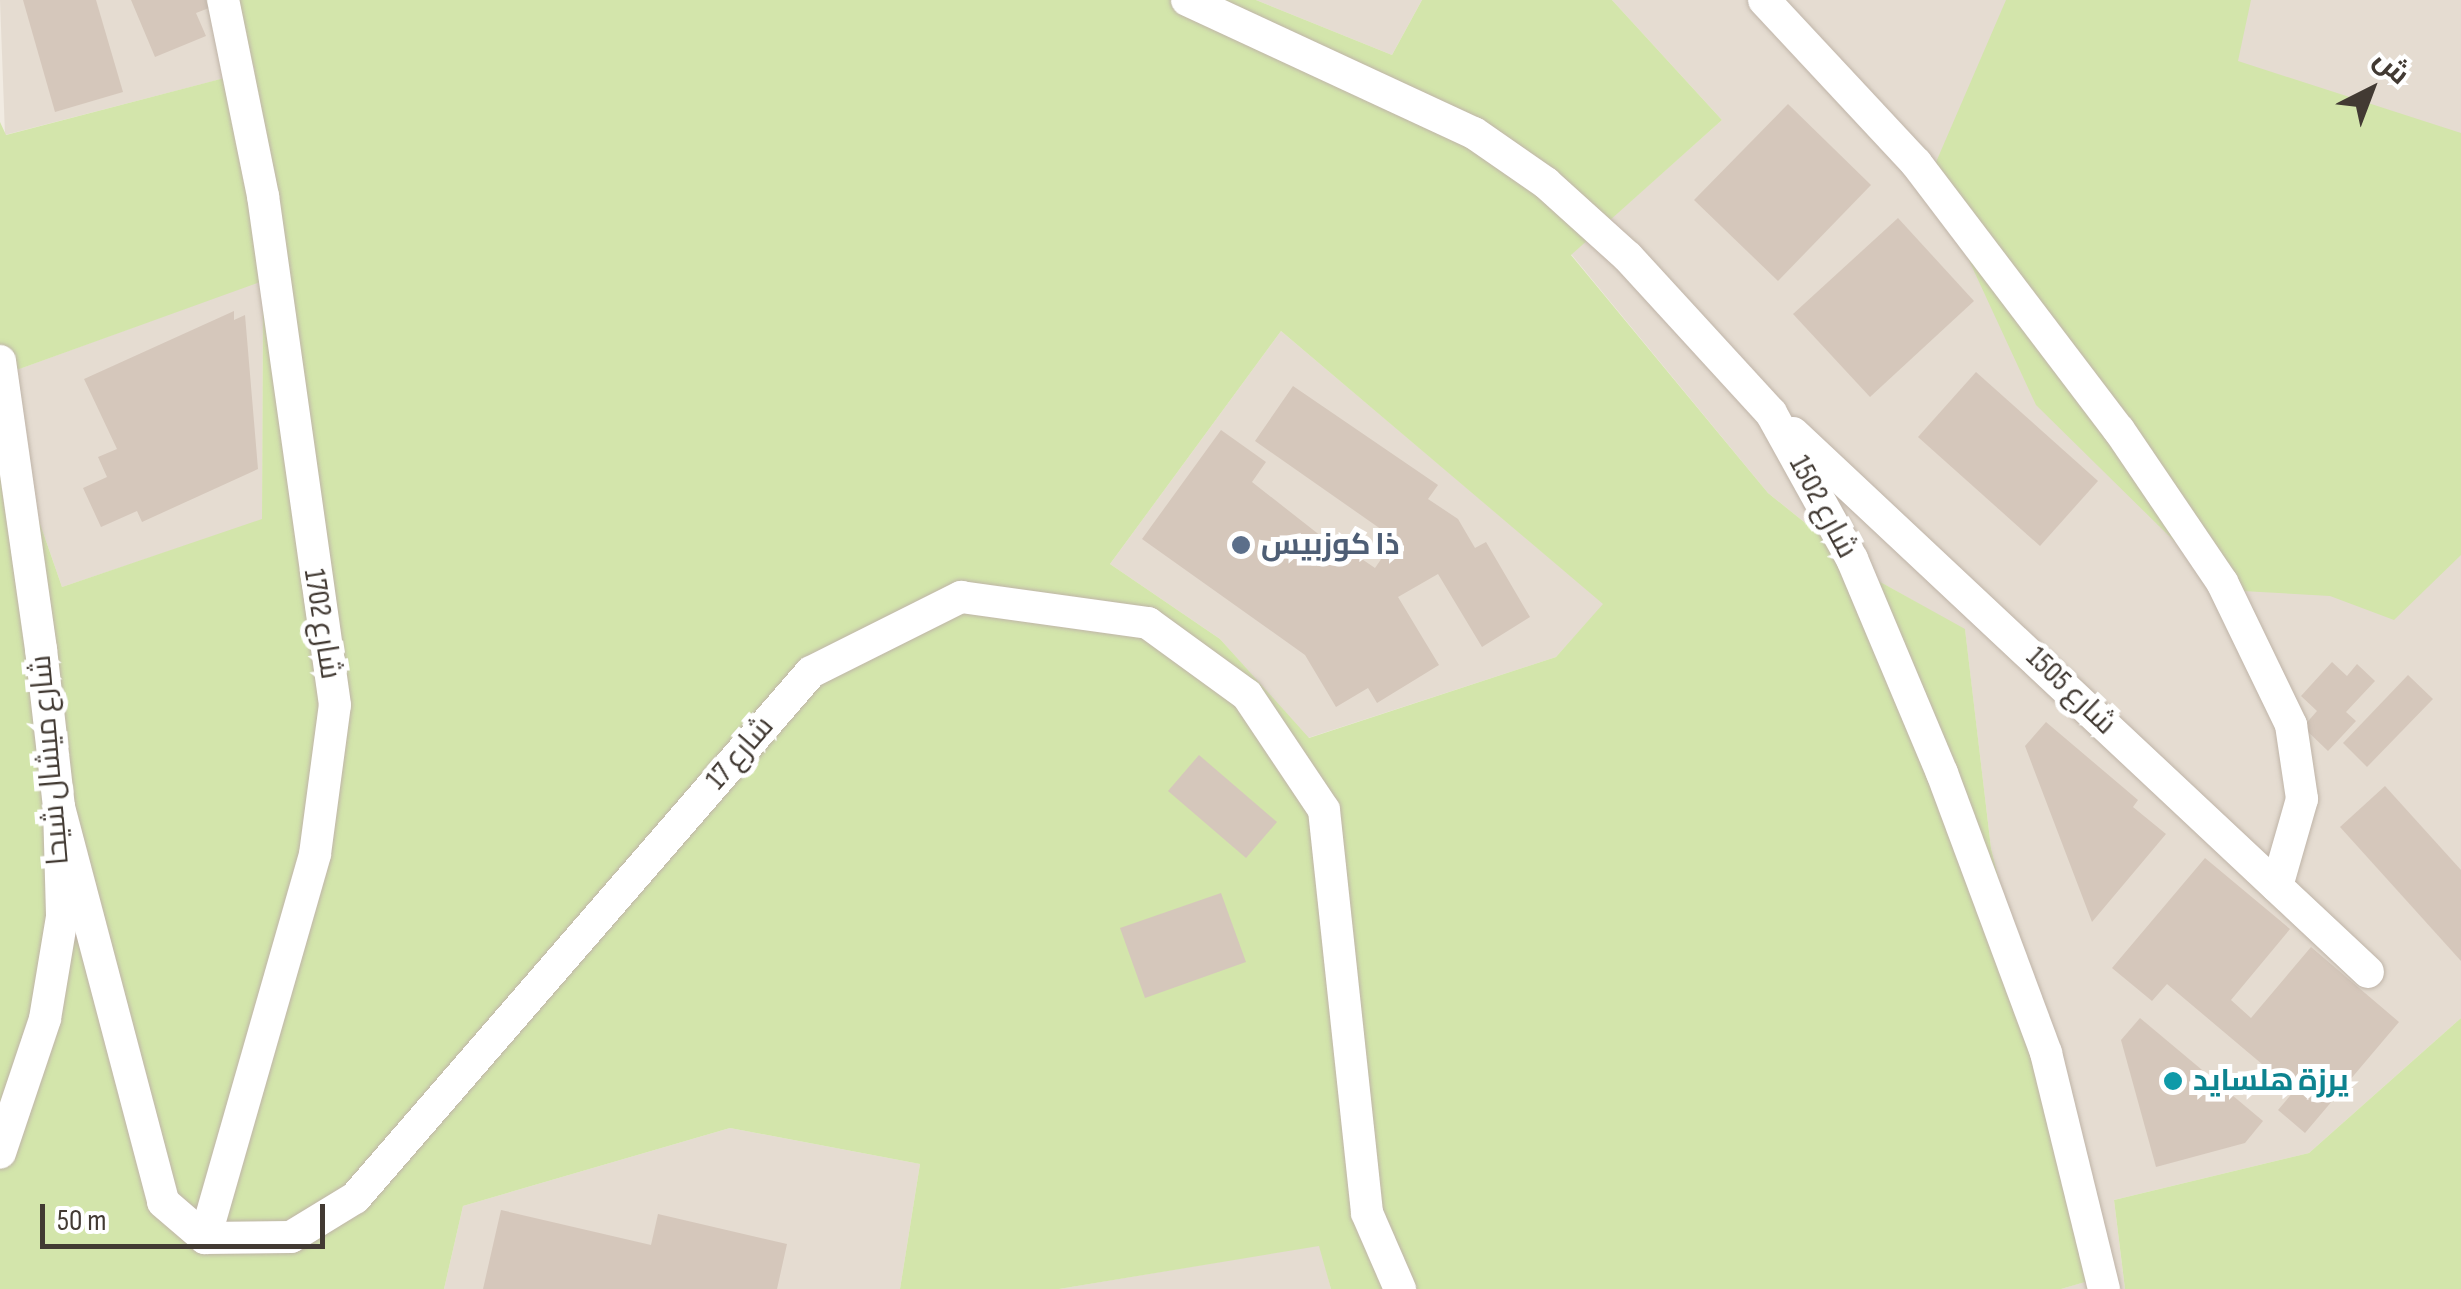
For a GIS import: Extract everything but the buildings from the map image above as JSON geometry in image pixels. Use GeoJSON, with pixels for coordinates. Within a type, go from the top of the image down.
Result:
{"type":"FeatureCollection","features":[{"type":"Feature","properties":{"kind":"street","name":"شارع 1702"},"geometry":{"type":"LineString","coordinates":[[205,1238],[315,854],[335,704],[262,196],[223,0]]}},
{"type":"Feature","properties":{"kind":"street","name":"شارع 1502"},"geometry":{"type":"LineString","coordinates":[[1187,0],[1474,133],[1546,183],[1628,257],[1772,413],[1852,559],[1942,773],[2046,1053],[2104,1289]]}},
{"type":"Feature","properties":{"kind":"street"},"geometry":{"type":"LineString","coordinates":[[1764,0],[1916,163],[2118,430],[2222,582],[2291,725],[2302,799],[2277,886]]}},
{"type":"Feature","properties":{"kind":"street","name":"شارع ميشال شيحا"},"geometry":{"type":"LineString","coordinates":[[0,361],[58,806],[62,917],[45,1019],[0,1153]]}},
{"type":"Feature","properties":{"kind":"street","name":"شارع 1505"},"geometry":{"type":"LineString","coordinates":[[1772,413],[2368,972]]}},
{"type":"Feature","properties":{"kind":"street","name":"شارع 17"},"geometry":{"type":"LineString","coordinates":[[205,1238],[291,1237],[354,1198],[811,672],[961,597],[1148,623],[1247,695],[1324,810],[1367,1213],[1400,1289]]}},
{"type":"Feature","properties":{"kind":"street"},"geometry":{"type":"LineString","coordinates":[[58,806],[163,1202],[205,1238]]}},
{"type":"Feature","properties":{"kind":"shaded area"},"geometry":{"type":"Polygon","coordinates":[[[0,0],[231,0],[256,70],[5,135],[0,0]]]}},
{"type":"Feature","properties":{"kind":"shaded area"},"geometry":{"type":"Polygon","coordinates":[[[1256,0],[1422,0],[1392,55],[1256,0]]]}},
{"type":"Feature","properties":{"kind":"shaded area"},"geometry":{"type":"Polygon","coordinates":[[[1612,0],[2461,0],[2461,1018],[2309,1153],[2114,1200],[2125,1289],[2061,1289],[2091,1280],[2074,1180],[1991,848],[1965,630],[1875,579],[1768,493],[1571,254],[1722,120],[1612,0]]]}},
{"type":"Feature","properties":{"kind":"shaded area"},"geometry":{"type":"Polygon","coordinates":[[[263,280],[262,520],[62,587],[0,408],[0,376],[263,280]]]}},
{"type":"Feature","properties":{"kind":"shaded area"},"geometry":{"type":"Polygon","coordinates":[[[1281,331],[1604,604],[1556,657],[1308,738],[1220,639],[1110,564],[1281,331]]]}},
{"type":"Feature","properties":{"kind":"shaded area"},"geometry":{"type":"Polygon","coordinates":[[[730,1128],[920,1164],[900,1289],[444,1289],[463,1206],[730,1128]]]}},
{"type":"Feature","properties":{"kind":"shaded area"},"geometry":{"type":"Polygon","coordinates":[[[1320,1245],[1331,1289],[1059,1289],[1320,1245]]]}},
{"type":"Feature","properties":{"kind":"green space"},"geometry":{"type":"Polygon","coordinates":[[[231,0],[1256,0],[1392,55],[1422,0],[1612,0],[1722,120],[1571,255],[1768,493],[1875,579],[1965,629],[1991,848],[2074,1180],[2092,1280],[2061,1289],[1331,1289],[1319,1246],[1059,1289],[900,1289],[920,1164],[730,1128],[463,1206],[444,1289],[0,1289],[0,408],[62,587],[262,519],[263,281],[0,376],[0,122],[6,135],[255,70],[231,0]],[[1281,331],[1110,564],[1220,639],[1309,738],[1556,657],[1603,604],[1281,331]]]}},
{"type":"Feature","properties":{"kind":"green space"},"geometry":{"type":"Polygon","coordinates":[[[2006,0],[2251,0],[2238,61],[2461,133],[2461,555],[2394,620],[2330,596],[2224,590],[2036,405],[1930,176],[2006,0]]]}},
{"type":"Feature","properties":{"kind":"green space"},"geometry":{"type":"Polygon","coordinates":[[[2461,1018],[2461,1289],[2125,1289],[2114,1200],[2309,1153],[2461,1018]]]}},
{"type":"Feature","properties":{"kind":"place","name":"ذا كوزبيس"},"geometry":{"type":"Point","coordinates":[1241,545]}},
{"type":"Feature","properties":{"kind":"place","name":"يرزة هلسايد"},"geometry":{"type":"Point","coordinates":[2173,1081]}}]}
